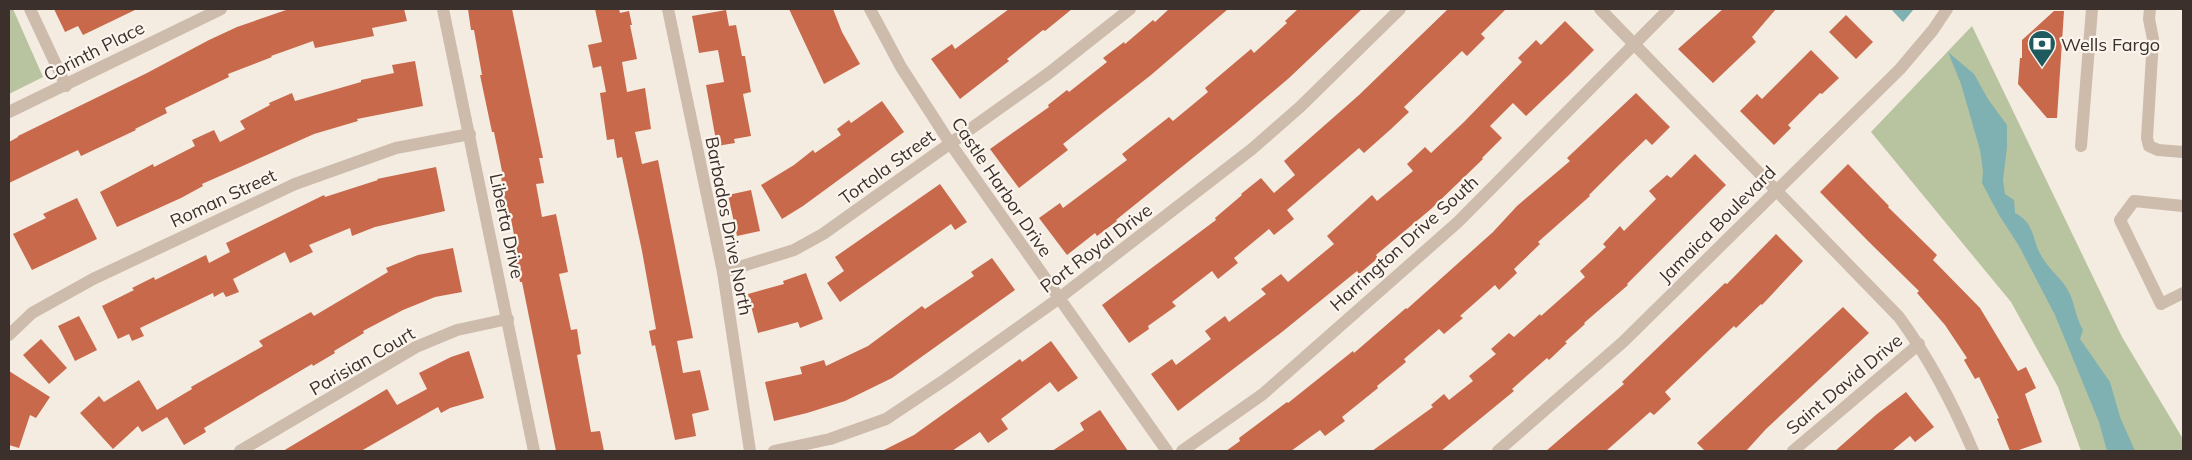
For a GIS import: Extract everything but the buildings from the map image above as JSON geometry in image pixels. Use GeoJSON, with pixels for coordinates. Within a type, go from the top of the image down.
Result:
{"type":"FeatureCollection","features":[{"type":"Feature","properties":{"kind":"street"},"geometry":{"type":"LineString","coordinates":[[30,9],[66,86]]}},
{"type":"Feature","properties":{"kind":"street","name":"Corinth Place"},"geometry":{"type":"LineString","coordinates":[[9,112],[66,86],[221,9]]}},
{"type":"Feature","properties":{"kind":"street","name":"Liberta Drive"},"geometry":{"type":"LineString","coordinates":[[444,9],[534,451]]}},
{"type":"Feature","properties":{"kind":"street","name":"Barbados Drive North"},"geometry":{"type":"LineString","coordinates":[[668,9],[722,272],[750,451]]}},
{"type":"Feature","properties":{"kind":"street","name":"Castle Harbor Drive"},"geometry":{"type":"LineString","coordinates":[[870,9],[901,66],[950,143],[1058,300],[1167,451]]}},
{"type":"Feature","properties":{"kind":"street","name":"Tortola Street"},"geometry":{"type":"LineString","coordinates":[[722,272],[794,250],[824,234],[1049,73],[1130,9]]}},
{"type":"Feature","properties":{"kind":"street","name":"Port Royal Drive"},"geometry":{"type":"LineString","coordinates":[[774,451],[830,439],[886,420],[1058,300],[1252,149],[1300,107],[1400,9]]}},
{"type":"Feature","properties":{"kind":"street"},"geometry":{"type":"LineString","coordinates":[[1600,9],[1777,189],[1899,317],[1919,344],[1960,420],[1973,451]]}},
{"type":"Feature","properties":{"kind":"street","name":"Harrington Drive South"},"geometry":{"type":"LineString","coordinates":[[1182,451],[1263,394],[1458,222],[1634,43],[1670,9]]}},
{"type":"Feature","properties":{"kind":"street","name":"Jamaica Boulevard"},"geometry":{"type":"LineString","coordinates":[[1498,451],[1623,342],[1900,69],[1933,30],[1947,9]]}},
{"type":"Feature","properties":{"kind":"street"},"geometry":{"type":"LineString","coordinates":[[2082,146],[2092,9]]}},
{"type":"Feature","properties":{"kind":"street"},"geometry":{"type":"LineString","coordinates":[[2150,9],[2149,19],[2152,39],[2147,138],[2149,146],[2158,150],[2183,152]]}},
{"type":"Feature","properties":{"kind":"street","name":"Roman Street"},"geometry":{"type":"LineString","coordinates":[[9,335],[32,313],[93,279],[295,184],[396,148],[470,134]]}},
{"type":"Feature","properties":{"kind":"street"},"geometry":{"type":"LineString","coordinates":[[2183,206],[2134,201],[2120,220],[2161,304],[2183,293]]}},
{"type":"Feature","properties":{"kind":"street","name":"Parisian Court"},"geometry":{"type":"LineString","coordinates":[[240,451],[416,347],[457,330],[508,319]]}},
{"type":"Feature","properties":{"kind":"street","name":"Saint David Drive"},"geometry":{"type":"LineString","coordinates":[[1793,451],[1919,344]]}},
{"type":"Feature","properties":{"kind":"green space"},"geometry":{"type":"Polygon","coordinates":[[[9,9],[13,9],[43,77],[9,94],[9,9]]]}},
{"type":"Feature","properties":{"kind":"green space"},"geometry":{"type":"Polygon","coordinates":[[[1972,26],[2122,337],[2183,439],[2183,451],[2081,451],[2058,387],[2011,302],[1871,132],[1972,26]]]}},
{"type":"Feature","properties":{"kind":"water"},"geometry":{"type":"Polygon","coordinates":[[[1891,9],[1914,9],[1903,22],[1891,9]]]}},
{"type":"Feature","properties":{"kind":"water"},"geometry":{"type":"Polygon","coordinates":[[[1948,52],[1974,74],[1988,99],[2007,125],[2007,147],[2003,180],[2005,194],[2014,200],[2015,213],[2027,222],[2042,257],[2070,294],[2083,330],[2080,339],[2110,382],[2120,417],[2135,451],[2107,451],[2099,422],[2055,315],[2019,246],[1999,215],[1982,183],[1983,171],[1980,150],[1961,84],[1948,52]]]}},
{"type":"Feature","properties":{"kind":"place","name":"Wells Fargo"},"geometry":{"type":"Point","coordinates":[2042,68]}}]}
